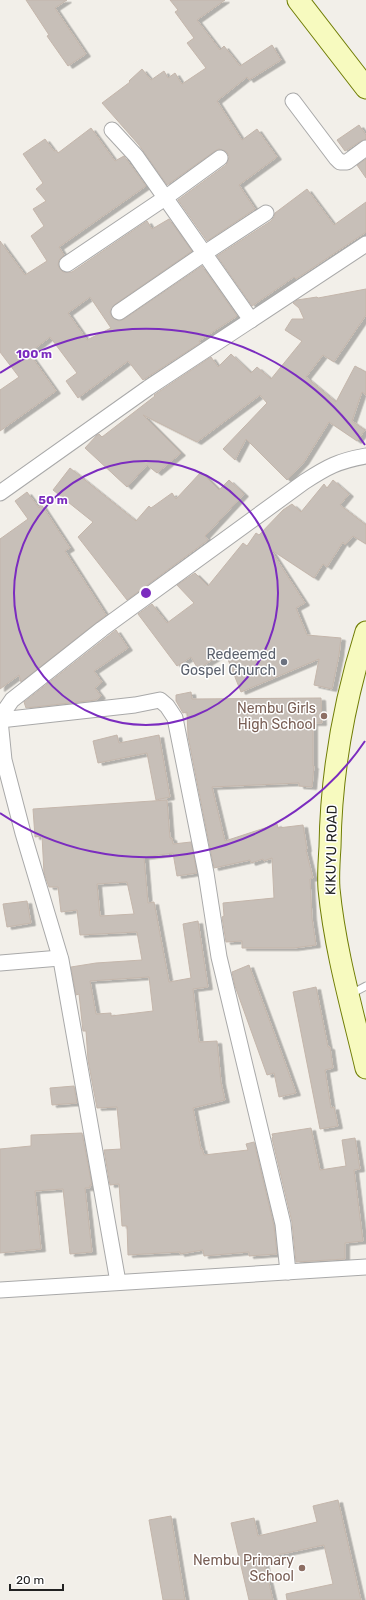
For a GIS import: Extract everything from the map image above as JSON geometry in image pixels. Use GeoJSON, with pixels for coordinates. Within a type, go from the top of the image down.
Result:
{"type":"FeatureCollection","features":[{"type":"Feature","properties":{"kind":"main road"},"geometry":{"type":"LineString","coordinates":[[298,0],[366,88]]}},
{"type":"Feature","properties":{"kind":"main road","name":"KIKUYU ROAD"},"geometry":{"type":"LineString","coordinates":[[366,632],[353,675],[340,734],[330,810],[329,888],[337,943],[358,990],[366,1068]]}},
{"type":"Feature","properties":{"kind":"street"},"geometry":{"type":"LineString","coordinates":[[293,101],[340,162],[347,162],[366,148]]}},
{"type":"Feature","properties":{"kind":"street"},"geometry":{"type":"LineString","coordinates":[[112,130],[136,156],[251,320]]}},
{"type":"Feature","properties":{"kind":"street"},"geometry":{"type":"LineString","coordinates":[[67,264],[165,198],[220,158]]}},
{"type":"Feature","properties":{"kind":"street"},"geometry":{"type":"LineString","coordinates":[[119,312],[266,213]]}},
{"type":"Feature","properties":{"kind":"street"},"geometry":{"type":"LineString","coordinates":[[0,493],[148,388],[366,244]]}},
{"type":"Feature","properties":{"kind":"street"},"geometry":{"type":"LineString","coordinates":[[118,1282],[60,958],[23,833],[4,760],[1,715],[12,700],[102,629],[304,482],[327,467],[348,459],[366,456]]}},
{"type":"Feature","properties":{"kind":"street"},"geometry":{"type":"LineString","coordinates":[[1,715],[135,705],[160,700],[167,706],[175,718],[206,873],[219,957],[284,1224],[288,1272]]}},
{"type":"Feature","properties":{"kind":"street"},"geometry":{"type":"LineString","coordinates":[[0,963],[60,958]]}},
{"type":"Feature","properties":{"kind":"street"},"geometry":{"type":"LineString","coordinates":[[0,1290],[366,1267]]}},
{"type":"Feature","properties":{"kind":"building"},"geometry":{"type":"Polygon","coordinates":[[[26,0],[67,0],[55,8],[86,54],[68,66],[47,36],[49,35],[26,0]]]}},
{"type":"Feature","properties":{"kind":"building"},"geometry":{"type":"Polygon","coordinates":[[[170,0],[225,0],[197,20],[220,50],[224,46],[240,66],[272,45],[281,60],[249,80],[247,77],[217,101],[242,140],[257,129],[277,157],[239,185],[255,209],[207,241],[178,200],[226,165],[229,157],[227,152],[219,149],[215,151],[167,185],[139,145],[102,103],[130,82],[129,81],[142,69],[151,80],[164,71],[168,78],[175,73],[182,84],[206,68],[187,43],[194,38],[175,12],[178,10],[170,0]]]}},
{"type":"Feature","properties":{"kind":"building"},"geometry":{"type":"Polygon","coordinates":[[[359,125],[366,135],[366,139],[345,151],[337,140],[359,125]]]}},
{"type":"Feature","properties":{"kind":"building"},"geometry":{"type":"Polygon","coordinates":[[[91,128],[115,161],[124,156],[146,186],[59,247],[64,255],[59,260],[58,265],[63,272],[72,272],[147,221],[152,229],[169,219],[192,251],[114,305],[110,312],[112,317],[119,321],[124,319],[202,266],[237,316],[199,341],[200,343],[143,380],[128,361],[78,398],[66,381],[77,373],[50,337],[29,353],[56,391],[0,431],[0,390],[19,377],[0,352],[0,241],[25,275],[47,261],[31,236],[44,226],[33,209],[46,201],[36,189],[43,183],[23,154],[45,139],[54,151],[56,150],[58,153],[91,128]],[[90,297],[68,313],[87,340],[111,328],[90,297]]]}},
{"type":"Feature","properties":{"kind":"building"},"geometry":{"type":"Polygon","coordinates":[[[366,159],[366,178],[357,165],[366,159]]]}},
{"type":"Feature","properties":{"kind":"building"},"geometry":{"type":"Polygon","coordinates":[[[307,189],[334,225],[366,202],[366,232],[296,279],[294,277],[252,306],[217,256],[271,221],[275,213],[307,189]]]}},
{"type":"Feature","properties":{"kind":"building"},"geometry":{"type":"Polygon","coordinates":[[[366,289],[366,315],[334,362],[323,355],[306,377],[336,402],[355,366],[366,372],[366,395],[362,392],[352,421],[365,430],[357,441],[329,422],[304,462],[287,480],[246,439],[235,460],[223,449],[267,403],[260,395],[197,442],[143,415],[181,453],[157,473],[147,465],[127,487],[85,448],[97,435],[99,434],[102,437],[155,396],[154,395],[211,357],[218,367],[231,354],[251,373],[257,367],[271,379],[302,341],[285,330],[292,319],[304,319],[299,308],[293,303],[297,300],[318,298],[366,289]]]}},
{"type":"Feature","properties":{"kind":"building"},"geometry":{"type":"Polygon","coordinates":[[[70,468],[136,521],[149,506],[151,508],[172,493],[176,499],[201,472],[219,490],[229,480],[244,494],[205,536],[208,540],[127,600],[78,537],[93,522],[53,490],[70,468]]]}},
{"type":"Feature","properties":{"kind":"building"},"geometry":{"type":"Polygon","coordinates":[[[333,480],[349,494],[340,505],[366,525],[366,544],[353,536],[345,545],[343,542],[327,567],[323,564],[314,578],[270,549],[305,603],[296,608],[307,635],[341,638],[332,689],[314,685],[319,659],[241,692],[225,652],[198,669],[191,657],[177,666],[138,614],[152,604],[167,623],[194,603],[177,585],[195,573],[208,586],[243,543],[247,546],[256,533],[259,535],[283,510],[292,504],[301,512],[324,484],[327,488],[333,480]]]}},
{"type":"Feature","properties":{"kind":"building"},"geometry":{"type":"Polygon","coordinates":[[[27,492],[39,508],[41,504],[70,548],[65,551],[106,615],[21,682],[19,675],[0,689],[0,539],[28,519],[15,501],[27,492]]]}},
{"type":"Feature","properties":{"kind":"building"},"geometry":{"type":"Polygon","coordinates":[[[116,630],[128,648],[94,671],[102,682],[95,688],[101,696],[96,700],[26,708],[24,702],[116,630]]]}},
{"type":"Feature","properties":{"kind":"building"},"geometry":{"type":"Polygon","coordinates":[[[191,692],[192,699],[321,698],[322,723],[313,723],[314,766],[312,787],[299,786],[299,783],[212,787],[225,841],[277,824],[278,828],[303,825],[306,850],[313,878],[310,879],[312,918],[316,945],[294,948],[242,948],[242,941],[226,942],[222,917],[224,916],[223,903],[274,898],[272,858],[251,863],[250,860],[214,868],[188,736],[187,712],[183,713],[176,701],[176,695],[191,692]]]}},
{"type":"Feature","properties":{"kind":"building"},"geometry":{"type":"Polygon","coordinates":[[[117,735],[119,743],[159,735],[170,797],[156,800],[147,753],[98,763],[93,741],[117,735]]]}},
{"type":"Feature","properties":{"kind":"building"},"geometry":{"type":"Polygon","coordinates":[[[167,800],[170,838],[172,838],[173,844],[191,842],[197,873],[177,876],[173,853],[144,857],[148,903],[154,902],[169,982],[191,978],[183,924],[198,921],[208,987],[193,989],[199,1042],[217,1041],[221,1082],[225,1100],[193,1108],[201,1149],[202,1148],[204,1155],[248,1150],[246,1144],[254,1142],[274,1226],[277,1254],[249,1256],[249,1252],[204,1256],[203,1250],[180,1254],[180,1252],[128,1255],[127,1226],[122,1226],[119,1184],[110,1185],[104,1150],[121,1149],[117,1107],[97,1108],[88,1060],[86,1031],[83,1031],[79,994],[76,995],[71,967],[96,963],[142,960],[137,932],[80,935],[77,910],[61,912],[58,887],[49,887],[44,873],[42,836],[35,837],[33,809],[167,800]],[[127,882],[97,884],[100,916],[134,914],[127,882]],[[149,977],[90,981],[96,1014],[111,1013],[111,1016],[153,1011],[149,977]]]}},
{"type":"Feature","properties":{"kind":"building"},"geometry":{"type":"Polygon","coordinates":[[[27,901],[31,923],[7,927],[3,904],[27,901]]]}},
{"type":"Feature","properties":{"kind":"building"},"geometry":{"type":"Polygon","coordinates":[[[249,965],[296,1093],[279,1097],[274,1073],[267,1075],[235,986],[232,972],[249,965]]]}},
{"type":"Feature","properties":{"kind":"building"},"geometry":{"type":"Polygon","coordinates":[[[316,987],[328,1047],[330,1047],[333,1068],[325,1070],[331,1108],[334,1107],[338,1126],[320,1129],[293,992],[316,987]]]}},
{"type":"Feature","properties":{"kind":"building"},"geometry":{"type":"Polygon","coordinates":[[[74,1086],[77,1103],[52,1105],[50,1088],[74,1086]]]}},
{"type":"Feature","properties":{"kind":"building"},"geometry":{"type":"Polygon","coordinates":[[[311,1128],[320,1170],[346,1166],[342,1140],[355,1138],[360,1169],[354,1170],[363,1241],[345,1243],[345,1259],[296,1262],[292,1222],[272,1134],[311,1128]]]}},
{"type":"Feature","properties":{"kind":"building"},"geometry":{"type":"Polygon","coordinates":[[[82,1133],[92,1185],[90,1185],[90,1188],[85,1188],[92,1252],[70,1254],[63,1189],[35,1191],[41,1249],[0,1253],[0,1149],[31,1146],[31,1135],[82,1133]]]}},
{"type":"Feature","properties":{"kind":"building"},"geometry":{"type":"Polygon","coordinates":[[[338,1500],[361,1600],[287,1600],[286,1594],[333,1584],[324,1545],[263,1558],[273,1600],[249,1600],[231,1523],[254,1518],[258,1536],[317,1522],[313,1506],[338,1500]]]}},
{"type":"Feature","properties":{"kind":"building"},"geometry":{"type":"Polygon","coordinates":[[[171,1516],[185,1600],[163,1600],[149,1520],[171,1516]]]}},
{"type":"Feature","properties":{"kind":"place","name":"Redeemed Gospel Church"},"geometry":{"type":"Point","coordinates":[284,662]}},
{"type":"Feature","properties":{"kind":"place","name":"Nembu Girls High School"},"geometry":{"type":"Point","coordinates":[324,716]}},
{"type":"Feature","properties":{"kind":"place","name":"Nembu Primary School"},"geometry":{"type":"Point","coordinates":[302,1568]}}]}
